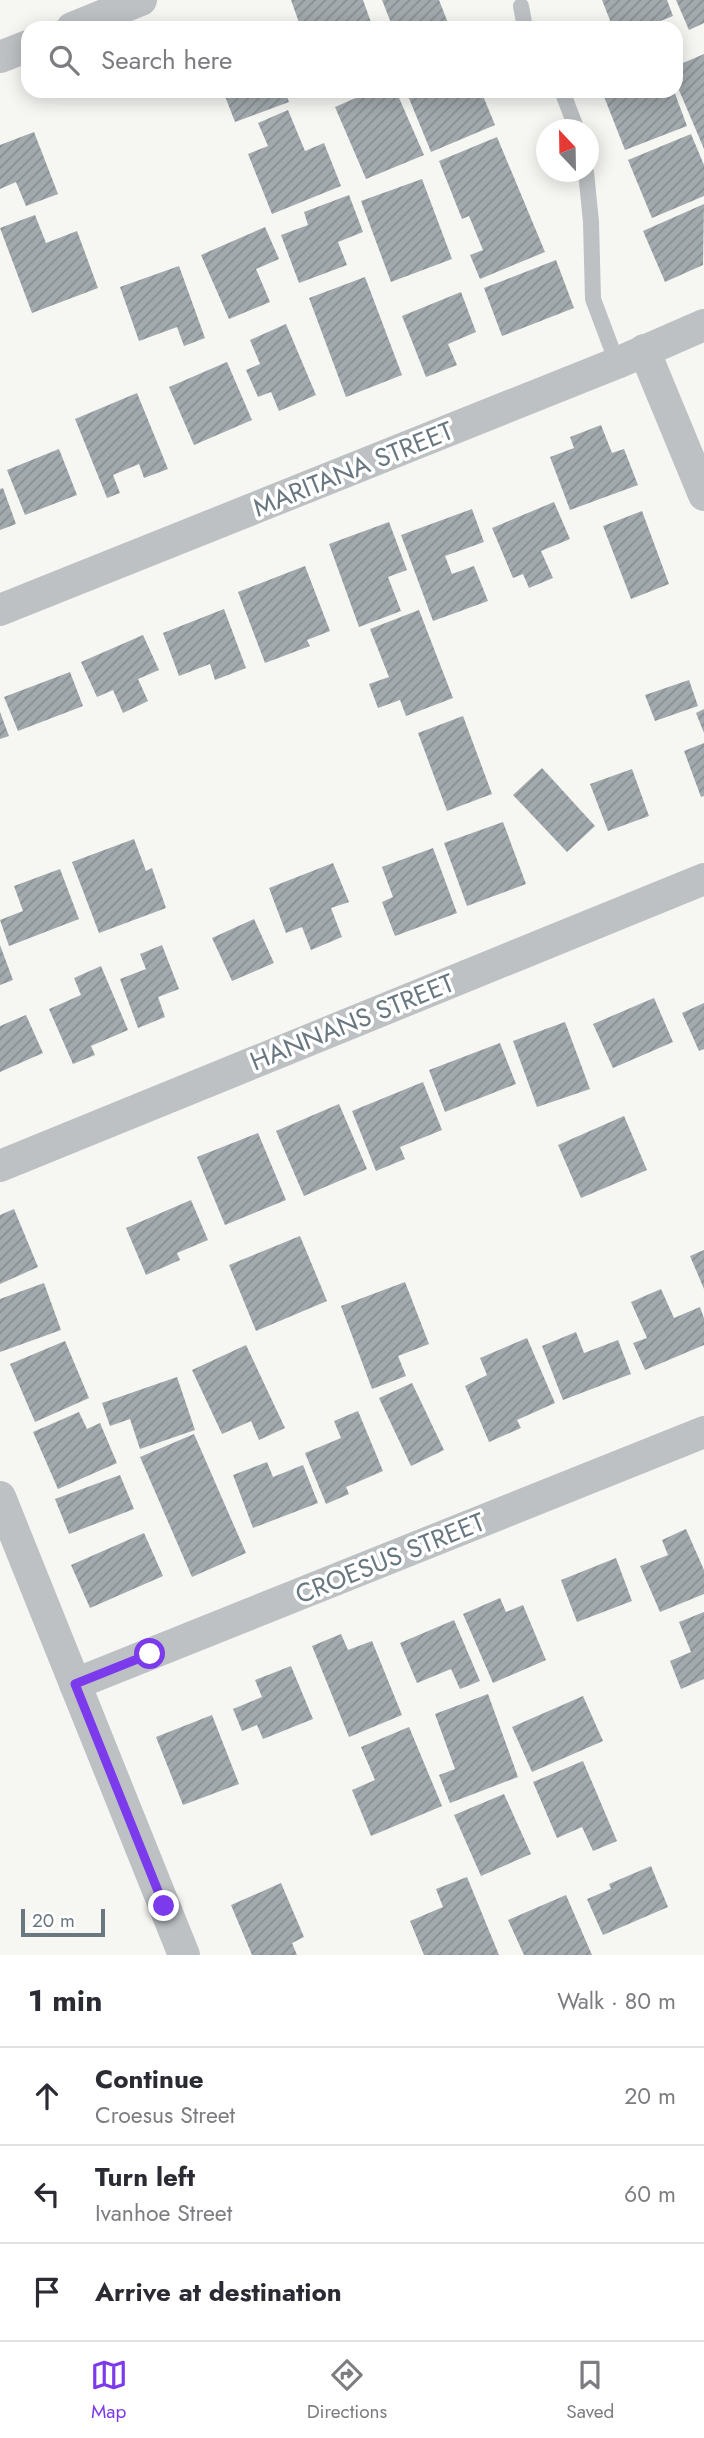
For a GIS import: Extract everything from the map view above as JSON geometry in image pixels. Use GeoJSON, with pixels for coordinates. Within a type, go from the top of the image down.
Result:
{"type":"FeatureCollection","features":[{"type":"Feature","properties":{"kind":"street"},"geometry":{"type":"LineString","coordinates":[[89,21],[141,0]]}},
{"type":"Feature","properties":{"kind":"street"},"geometry":{"type":"LineString","coordinates":[[0,57],[21,49]]}},
{"type":"Feature","properties":{"kind":"street","name":"MARITANA STREET"},"geometry":{"type":"LineString","coordinates":[[0,610],[704,326]]}},
{"type":"Feature","properties":{"kind":"street"},"geometry":{"type":"LineString","coordinates":[[630,356],[704,495]]}},
{"type":"Feature","properties":{"kind":"street","name":"HANNANS STREET"},"geometry":{"type":"LineString","coordinates":[[0,1166],[704,879]]}},
{"type":"Feature","properties":{"kind":"street","name":"CROESUS STREET"},"geometry":{"type":"LineString","coordinates":[[75,1684],[704,1432]]}},
{"type":"Feature","properties":{"kind":"street"},"geometry":{"type":"LineString","coordinates":[[0,1497],[184,1955]]}},
{"type":"Feature","properties":{"kind":"lane"},"geometry":{"type":"LineString","coordinates":[[521,6],[524,21]]}},
{"type":"Feature","properties":{"kind":"lane"},"geometry":{"type":"LineString","coordinates":[[565,98],[573,119]]}},
{"type":"Feature","properties":{"kind":"lane"},"geometry":{"type":"LineString","coordinates":[[587,182],[593,299],[630,356]]}},
{"type":"Feature","properties":{"kind":"building"},"geometry":{"type":"Polygon","coordinates":[[[291,0],[363,0],[370,21],[298,21],[291,0]]]}},
{"type":"Feature","properties":{"kind":"building"},"geometry":{"type":"Polygon","coordinates":[[[382,0],[439,0],[447,21],[390,21],[382,0]]]}},
{"type":"Feature","properties":{"kind":"building"},"geometry":{"type":"Polygon","coordinates":[[[602,0],[667,0],[673,16],[660,21],[610,21],[602,0]]]}},
{"type":"Feature","properties":{"kind":"building"},"geometry":{"type":"Polygon","coordinates":[[[676,0],[704,0],[704,23],[689,30],[676,0]]]}},
{"type":"Feature","properties":{"kind":"building"},"geometry":{"type":"Polygon","coordinates":[[[704,54],[704,149],[682,98],[683,63],[704,54]]]}},
{"type":"Feature","properties":{"kind":"building"},"geometry":{"type":"Polygon","coordinates":[[[226,98],[288,98],[289,102],[235,122],[226,98]]]}},
{"type":"Feature","properties":{"kind":"building"},"geometry":{"type":"Polygon","coordinates":[[[356,98],[399,98],[424,155],[366,179],[335,107],[356,98]]]}},
{"type":"Feature","properties":{"kind":"building"},"geometry":{"type":"Polygon","coordinates":[[[409,98],[484,98],[495,125],[431,152],[409,98]]]}},
{"type":"Feature","properties":{"kind":"building"},"geometry":{"type":"Polygon","coordinates":[[[605,98],[677,98],[687,126],[625,150],[605,98]]]}},
{"type":"Feature","properties":{"kind":"building"},"geometry":{"type":"Polygon","coordinates":[[[288,110],[305,151],[324,143],[341,186],[272,214],[248,154],[268,146],[258,123],[288,110]]]}},
{"type":"Feature","properties":{"kind":"building"},"geometry":{"type":"Polygon","coordinates":[[[34,132],[58,194],[26,206],[16,182],[0,189],[0,145],[34,132]]]}},
{"type":"Feature","properties":{"kind":"building"},"geometry":{"type":"Polygon","coordinates":[[[691,134],[704,165],[704,196],[652,218],[628,160],[691,134]]]}},
{"type":"Feature","properties":{"kind":"building"},"geometry":{"type":"Polygon","coordinates":[[[497,137],[545,252],[480,279],[470,255],[483,250],[469,216],[462,219],[439,161],[497,137]]]}},
{"type":"Feature","properties":{"kind":"building"},"geometry":{"type":"Polygon","coordinates":[[[422,179],[452,259],[391,282],[361,201],[422,179]]]}},
{"type":"Feature","properties":{"kind":"building"},"geometry":{"type":"Polygon","coordinates":[[[349,195],[363,232],[338,242],[347,265],[299,283],[281,235],[308,225],[304,212],[349,195]]]}},
{"type":"Feature","properties":{"kind":"building"},"geometry":{"type":"Polygon","coordinates":[[[704,204],[703,265],[665,282],[643,231],[704,204]]]}},
{"type":"Feature","properties":{"kind":"building"},"geometry":{"type":"Polygon","coordinates":[[[35,215],[46,243],[77,231],[98,288],[32,313],[0,228],[35,215]]]}},
{"type":"Feature","properties":{"kind":"building"},"geometry":{"type":"Polygon","coordinates":[[[265,227],[279,259],[256,269],[270,302],[229,319],[201,255],[265,227]]]}},
{"type":"Feature","properties":{"kind":"building"},"geometry":{"type":"Polygon","coordinates":[[[556,260],[574,308],[502,336],[484,288],[556,260]]]}},
{"type":"Feature","properties":{"kind":"building"},"geometry":{"type":"Polygon","coordinates":[[[179,266],[205,338],[184,346],[177,327],[139,341],[120,287],[179,266]]]}},
{"type":"Feature","properties":{"kind":"building"},"geometry":{"type":"Polygon","coordinates":[[[365,277],[402,375],[346,397],[309,298],[365,277]]]}},
{"type":"Feature","properties":{"kind":"building"},"geometry":{"type":"Polygon","coordinates":[[[461,292],[476,332],[448,344],[457,365],[426,377],[402,316],[461,292]]]}},
{"type":"Feature","properties":{"kind":"building"},"geometry":{"type":"Polygon","coordinates":[[[286,324],[316,395],[279,411],[271,392],[258,397],[246,370],[260,364],[250,340],[286,324]]]}},
{"type":"Feature","properties":{"kind":"building"},"geometry":{"type":"Polygon","coordinates":[[[227,362],[252,420],[194,445],[169,387],[227,362]]]}},
{"type":"Feature","properties":{"kind":"building"},"geometry":{"type":"Polygon","coordinates":[[[137,393],[168,469],[144,478],[139,464],[113,475],[120,493],[107,498],[75,419],[137,393]]]}},
{"type":"Feature","properties":{"kind":"building"},"geometry":{"type":"Polygon","coordinates":[[[601,425],[612,453],[624,449],[638,485],[570,510],[550,457],[574,448],[570,437],[601,425]]]}},
{"type":"Feature","properties":{"kind":"building"},"geometry":{"type":"Polygon","coordinates":[[[59,449],[77,495],[25,515],[7,470],[59,449]]]}},
{"type":"Feature","properties":{"kind":"building"},"geometry":{"type":"Polygon","coordinates":[[[3,488],[16,524],[0,530],[0,489],[3,488]]]}},
{"type":"Feature","properties":{"kind":"building"},"geometry":{"type":"Polygon","coordinates":[[[554,502],[570,539],[541,551],[553,578],[529,588],[523,574],[513,578],[492,528],[554,502]]]}},
{"type":"Feature","properties":{"kind":"building"},"geometry":{"type":"Polygon","coordinates":[[[472,509],[484,542],[445,556],[452,574],[474,566],[488,601],[433,621],[401,535],[472,509]]]}},
{"type":"Feature","properties":{"kind":"building"},"geometry":{"type":"Polygon","coordinates":[[[642,511],[669,584],[631,599],[603,526],[642,511]]]}},
{"type":"Feature","properties":{"kind":"building"},"geometry":{"type":"Polygon","coordinates":[[[389,522],[407,570],[388,577],[401,611],[359,627],[329,544],[389,522]]]}},
{"type":"Feature","properties":{"kind":"building"},"geometry":{"type":"Polygon","coordinates":[[[305,566],[330,631],[307,640],[310,646],[265,663],[238,592],[305,566]]]}},
{"type":"Feature","properties":{"kind":"building"},"geometry":{"type":"Polygon","coordinates":[[[224,609],[246,668],[215,680],[210,664],[179,676],[163,633],[224,609]]]}},
{"type":"Feature","properties":{"kind":"building"},"geometry":{"type":"Polygon","coordinates":[[[419,610],[453,698],[406,716],[400,700],[378,708],[369,684],[389,677],[370,629],[419,610]]]}},
{"type":"Feature","properties":{"kind":"building"},"geometry":{"type":"Polygon","coordinates":[[[143,635],[159,670],[138,679],[148,701],[123,713],[113,690],[97,697],[81,662],[143,635]]]}},
{"type":"Feature","properties":{"kind":"building"},"geometry":{"type":"Polygon","coordinates":[[[70,672],[83,706],[18,731],[4,697],[70,672]]]}},
{"type":"Feature","properties":{"kind":"building"},"geometry":{"type":"Polygon","coordinates":[[[689,680],[698,706],[655,721],[645,695],[689,680]]]}},
{"type":"Feature","properties":{"kind":"building"},"geometry":{"type":"Polygon","coordinates":[[[704,709],[704,733],[696,713],[704,709]]]}},
{"type":"Feature","properties":{"kind":"building"},"geometry":{"type":"Polygon","coordinates":[[[0,712],[9,736],[0,739],[0,712]]]}},
{"type":"Feature","properties":{"kind":"building"},"geometry":{"type":"Polygon","coordinates":[[[463,716],[492,794],[447,811],[418,733],[463,716]]]}},
{"type":"Feature","properties":{"kind":"building"},"geometry":{"type":"Polygon","coordinates":[[[704,743],[704,796],[701,797],[684,751],[704,743]]]}},
{"type":"Feature","properties":{"kind":"building"},"geometry":{"type":"Polygon","coordinates":[[[542,768],[595,826],[567,852],[513,795],[542,768]]]}},
{"type":"Feature","properties":{"kind":"building"},"geometry":{"type":"Polygon","coordinates":[[[632,769],[649,816],[608,831],[590,784],[632,769]]]}},
{"type":"Feature","properties":{"kind":"building"},"geometry":{"type":"Polygon","coordinates":[[[503,822],[526,884],[467,906],[444,843],[503,822]]]}},
{"type":"Feature","properties":{"kind":"building"},"geometry":{"type":"Polygon","coordinates":[[[134,839],[146,871],[152,868],[166,908],[99,933],[72,862],[134,839]]]}},
{"type":"Feature","properties":{"kind":"building"},"geometry":{"type":"Polygon","coordinates":[[[433,848],[457,913],[395,936],[382,902],[393,897],[382,867],[433,848]]]}},
{"type":"Feature","properties":{"kind":"building"},"geometry":{"type":"Polygon","coordinates":[[[333,863],[349,902],[331,908],[342,937],[311,950],[302,927],[286,933],[269,888],[333,863]]]}},
{"type":"Feature","properties":{"kind":"building"},"geometry":{"type":"Polygon","coordinates":[[[60,869],[79,919],[9,946],[0,920],[23,911],[14,886],[60,869]]]}},
{"type":"Feature","properties":{"kind":"building"},"geometry":{"type":"Polygon","coordinates":[[[254,919],[274,963],[232,981],[212,938],[254,919]]]}},
{"type":"Feature","properties":{"kind":"building"},"geometry":{"type":"Polygon","coordinates":[[[0,945],[13,980],[0,985],[0,945]]]}},
{"type":"Feature","properties":{"kind":"building"},"geometry":{"type":"Polygon","coordinates":[[[162,945],[179,989],[158,997],[165,1017],[138,1028],[120,979],[146,969],[140,954],[162,945]]]}},
{"type":"Feature","properties":{"kind":"building"},"geometry":{"type":"Polygon","coordinates":[[[101,966],[128,1030],[91,1046],[95,1055],[73,1064],[49,1009],[81,995],[74,978],[101,966]]]}},
{"type":"Feature","properties":{"kind":"building"},"geometry":{"type":"Polygon","coordinates":[[[654,998],[673,1042],[613,1068],[593,1024],[654,998]]]}},
{"type":"Feature","properties":{"kind":"building"},"geometry":{"type":"Polygon","coordinates":[[[704,1003],[704,1049],[699,1051],[682,1013],[704,1003]]]}},
{"type":"Feature","properties":{"kind":"building"},"geometry":{"type":"Polygon","coordinates":[[[26,1015],[43,1053],[0,1072],[0,1026],[26,1015]]]}},
{"type":"Feature","properties":{"kind":"building"},"geometry":{"type":"Polygon","coordinates":[[[565,1022],[590,1089],[537,1107],[513,1041],[565,1022]]]}},
{"type":"Feature","properties":{"kind":"building"},"geometry":{"type":"Polygon","coordinates":[[[500,1043],[516,1084],[445,1112],[429,1070],[500,1043]]]}},
{"type":"Feature","properties":{"kind":"building"},"geometry":{"type":"Polygon","coordinates":[[[423,1082],[442,1130],[400,1147],[405,1159],[376,1171],[352,1111],[423,1082]]]}},
{"type":"Feature","properties":{"kind":"building"},"geometry":{"type":"Polygon","coordinates":[[[339,1104],[367,1169],[304,1196],[276,1131],[339,1104]]]}},
{"type":"Feature","properties":{"kind":"building"},"geometry":{"type":"Polygon","coordinates":[[[624,1116],[647,1170],[581,1198],[558,1145],[624,1116]]]}},
{"type":"Feature","properties":{"kind":"building"},"geometry":{"type":"Polygon","coordinates":[[[258,1133],[286,1200],[225,1225],[197,1157],[258,1133]]]}},
{"type":"Feature","properties":{"kind":"building"},"geometry":{"type":"Polygon","coordinates":[[[191,1200],[208,1240],[177,1253],[180,1260],[146,1275],[126,1228],[191,1200]]]}},
{"type":"Feature","properties":{"kind":"building"},"geometry":{"type":"Polygon","coordinates":[[[14,1209],[38,1267],[0,1284],[0,1215],[14,1209]]]}},
{"type":"Feature","properties":{"kind":"building"},"geometry":{"type":"Polygon","coordinates":[[[300,1236],[327,1301],[256,1331],[229,1265],[300,1236]]]}},
{"type":"Feature","properties":{"kind":"building"},"geometry":{"type":"Polygon","coordinates":[[[704,1250],[704,1289],[690,1256],[704,1250]]]}},
{"type":"Feature","properties":{"kind":"building"},"geometry":{"type":"Polygon","coordinates":[[[405,1282],[429,1344],[398,1356],[406,1376],[372,1389],[341,1306],[405,1282]]]}},
{"type":"Feature","properties":{"kind":"building"},"geometry":{"type":"Polygon","coordinates":[[[44,1283],[61,1330],[0,1352],[0,1299],[44,1283]]]}},
{"type":"Feature","properties":{"kind":"building"},"geometry":{"type":"Polygon","coordinates":[[[661,1289],[674,1318],[700,1307],[704,1318],[704,1345],[645,1370],[633,1343],[647,1338],[631,1302],[661,1289]]]}},
{"type":"Feature","properties":{"kind":"building"},"geometry":{"type":"Polygon","coordinates":[[[576,1332],[584,1353],[618,1340],[631,1374],[563,1400],[542,1346],[576,1332]]]}},
{"type":"Feature","properties":{"kind":"building"},"geometry":{"type":"Polygon","coordinates":[[[527,1338],[555,1403],[517,1420],[521,1428],[489,1442],[465,1386],[487,1375],[480,1358],[527,1338]]]}},
{"type":"Feature","properties":{"kind":"building"},"geometry":{"type":"Polygon","coordinates":[[[65,1341],[89,1398],[35,1422],[10,1364],[65,1341]]]}},
{"type":"Feature","properties":{"kind":"building"},"geometry":{"type":"Polygon","coordinates":[[[246,1345],[285,1428],[259,1440],[251,1421],[222,1434],[192,1370],[246,1345]]]}},
{"type":"Feature","properties":{"kind":"building"},"geometry":{"type":"Polygon","coordinates":[[[177,1377],[195,1430],[140,1449],[130,1419],[110,1426],[102,1403],[177,1377]]]}},
{"type":"Feature","properties":{"kind":"building"},"geometry":{"type":"Polygon","coordinates":[[[412,1383],[444,1450],[411,1466],[379,1398],[412,1383]]]}},
{"type":"Feature","properties":{"kind":"building"},"geometry":{"type":"Polygon","coordinates":[[[358,1411],[383,1471],[346,1487],[349,1494],[326,1504],[305,1453],[341,1438],[334,1421],[358,1411]]]}},
{"type":"Feature","properties":{"kind":"building"},"geometry":{"type":"Polygon","coordinates":[[[79,1412],[87,1429],[100,1423],[117,1463],[58,1489],[33,1432],[79,1412]]]}},
{"type":"Feature","properties":{"kind":"building"},"geometry":{"type":"Polygon","coordinates":[[[194,1434],[246,1553],[192,1577],[140,1457],[194,1434]]]}},
{"type":"Feature","properties":{"kind":"building"},"geometry":{"type":"Polygon","coordinates":[[[267,1462],[273,1477],[303,1465],[318,1503],[253,1528],[233,1475],[267,1462]]]}},
{"type":"Feature","properties":{"kind":"building"},"geometry":{"type":"Polygon","coordinates":[[[120,1475],[134,1509],[69,1534],[55,1499],[120,1475]]]}},
{"type":"Feature","properties":{"kind":"building"},"geometry":{"type":"Polygon","coordinates":[[[686,1529],[704,1570],[704,1594],[660,1612],[640,1566],[668,1555],[662,1540],[686,1529]]]}},
{"type":"Feature","properties":{"kind":"building"},"geometry":{"type":"Polygon","coordinates":[[[144,1533],[163,1576],[90,1608],[71,1565],[144,1533]]]}},
{"type":"Feature","properties":{"kind":"building"},"geometry":{"type":"Polygon","coordinates":[[[616,1558],[632,1601],[577,1622],[561,1580],[616,1558]]]}},
{"type":"Feature","properties":{"kind":"building"},"geometry":{"type":"Polygon","coordinates":[[[500,1598],[506,1612],[523,1605],[546,1660],[493,1683],[463,1614],[500,1598]]]}},
{"type":"Feature","properties":{"kind":"building"},"geometry":{"type":"Polygon","coordinates":[[[704,1612],[704,1679],[681,1689],[670,1661],[691,1652],[679,1622],[704,1612]]]}},
{"type":"Feature","properties":{"kind":"building"},"geometry":{"type":"Polygon","coordinates":[[[454,1620],[480,1681],[460,1689],[451,1669],[417,1683],[400,1643],[454,1620]]]}},
{"type":"Feature","properties":{"kind":"building"},"geometry":{"type":"Polygon","coordinates":[[[341,1634],[348,1650],[372,1641],[402,1715],[349,1737],[312,1646],[341,1634]]]}},
{"type":"Feature","properties":{"kind":"building"},"geometry":{"type":"Polygon","coordinates":[[[291,1666],[313,1719],[263,1739],[257,1725],[242,1731],[233,1709],[262,1697],[255,1680],[291,1666]]]}},
{"type":"Feature","properties":{"kind":"building"},"geometry":{"type":"Polygon","coordinates":[[[488,1694],[518,1777],[450,1803],[439,1775],[455,1769],[435,1714],[488,1694]]]}},
{"type":"Feature","properties":{"kind":"building"},"geometry":{"type":"Polygon","coordinates":[[[583,1696],[603,1741],[532,1772],[512,1727],[583,1696]]]}},
{"type":"Feature","properties":{"kind":"building"},"geometry":{"type":"Polygon","coordinates":[[[212,1715],[239,1784],[183,1805],[156,1737],[212,1715]]]}},
{"type":"Feature","properties":{"kind":"building"},"geometry":{"type":"Polygon","coordinates":[[[409,1727],[442,1806],[371,1836],[352,1790],[375,1780],[361,1747],[409,1727]]]}},
{"type":"Feature","properties":{"kind":"building"},"geometry":{"type":"Polygon","coordinates":[[[583,1761],[617,1841],[593,1851],[582,1827],[557,1838],[533,1782],[583,1761]]]}},
{"type":"Feature","properties":{"kind":"building"},"geometry":{"type":"Polygon","coordinates":[[[504,1794],[531,1854],[481,1876],[454,1815],[504,1794]]]}},
{"type":"Feature","properties":{"kind":"building"},"geometry":{"type":"Polygon","coordinates":[[[651,1866],[668,1907],[603,1935],[587,1899],[611,1889],[609,1884],[651,1866]]]}},
{"type":"Feature","properties":{"kind":"building"},"geometry":{"type":"Polygon","coordinates":[[[467,1877],[499,1955],[424,1955],[410,1921],[443,1907],[436,1889],[467,1877]]]}},
{"type":"Feature","properties":{"kind":"building"},"geometry":{"type":"Polygon","coordinates":[[[281,1883],[304,1937],[292,1943],[297,1955],[252,1955],[231,1905],[281,1883]]]}},
{"type":"Feature","properties":{"kind":"building"},"geometry":{"type":"Polygon","coordinates":[[[566,1895],[592,1955],[524,1955],[508,1920],[566,1895]]]}},
{"type":"Feature","properties":{"kind":"route"},"geometry":{"type":"LineString","coordinates":[[150,1654],[75,1684],[164,1906]]}}]}
